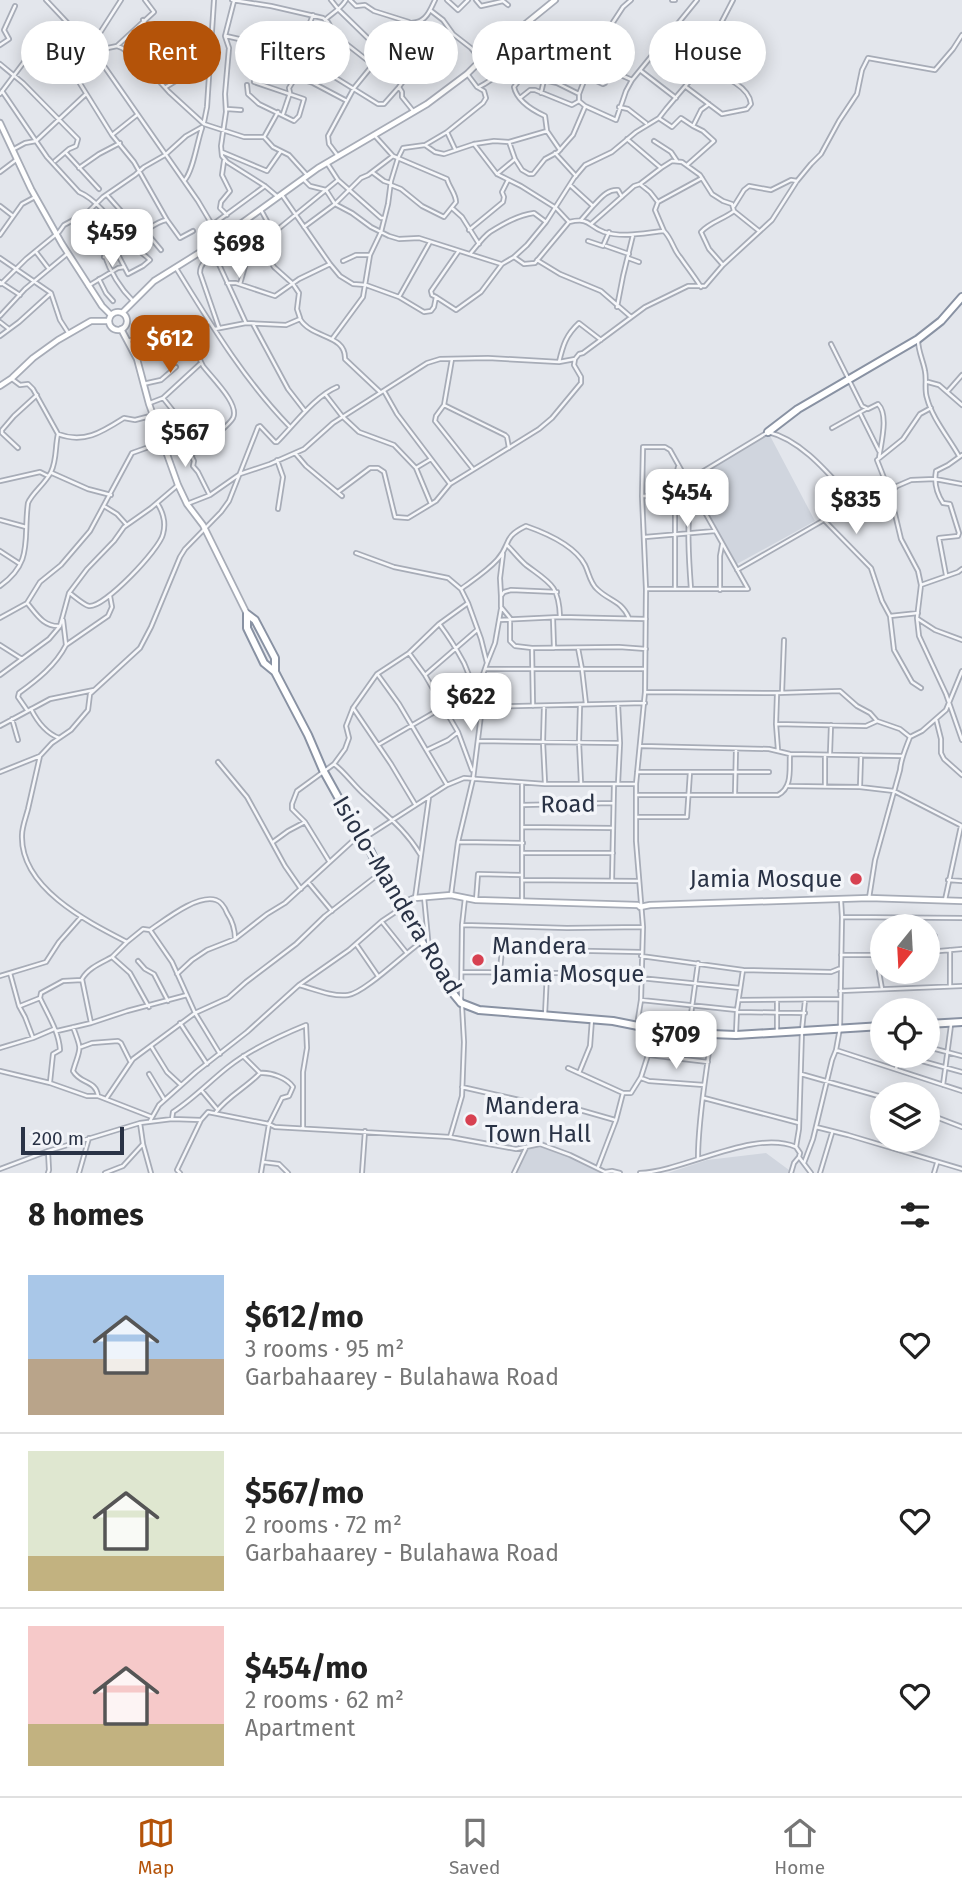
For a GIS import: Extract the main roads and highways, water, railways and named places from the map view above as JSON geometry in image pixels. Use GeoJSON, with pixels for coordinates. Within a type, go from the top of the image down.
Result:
{"type":"FeatureCollection","features":[{"type":"Feature","properties":{"kind":"highway"},"geometry":{"type":"LineString","coordinates":[[768,432],[798,409],[918,339],[941,321],[962,297]]}},
{"type":"Feature","properties":{"kind":"highway"},"geometry":{"type":"LineString","coordinates":[[247,614],[256,620],[275,657],[275,672],[264,663],[258,651],[246,625],[247,614]]}},
{"type":"Feature","properties":{"kind":"highway","name":"Isiolo-Mandera Road"},"geometry":{"type":"LineString","coordinates":[[275,672],[323,770],[360,837],[461,1003],[479,1010],[592,1019],[711,1034],[736,1035],[870,1027]]}},
{"type":"Feature","properties":{"kind":"highway"},"geometry":{"type":"LineString","coordinates":[[940,1023],[962,1022]]}},
{"type":"Feature","properties":{"kind":"main road"},"geometry":{"type":"LineString","coordinates":[[122,313],[154,281],[210,246],[305,177],[427,104],[555,0]]}},
{"type":"Feature","properties":{"kind":"main road"},"geometry":{"type":"LineString","coordinates":[[0,123],[35,197],[67,254],[110,318],[113,328],[121,329],[127,322],[126,316],[116,312],[110,318],[91,321],[33,358],[12,378],[1,383]]}},
{"type":"Feature","properties":{"kind":"main road"},"geometry":{"type":"LineString","coordinates":[[121,329],[137,359],[149,404],[178,485],[205,530],[247,614]]}},
{"type":"Feature","properties":{"kind":"main road"},"geometry":{"type":"LineString","coordinates":[[402,905],[415,898],[451,895],[477,900],[640,907],[869,898],[962,901]]}},
{"type":"Feature","properties":{"kind":"place","name":"Jamia Mosque"},"geometry":{"type":"Point","coordinates":[856,879]}},
{"type":"Feature","properties":{"kind":"place","name":"Mandera Jamia Mosque"},"geometry":{"type":"Point","coordinates":[478,960]}},
{"type":"Feature","properties":{"kind":"place","name":"Mandera Town Hall"},"geometry":{"type":"Point","coordinates":[471,1120]}}]}
